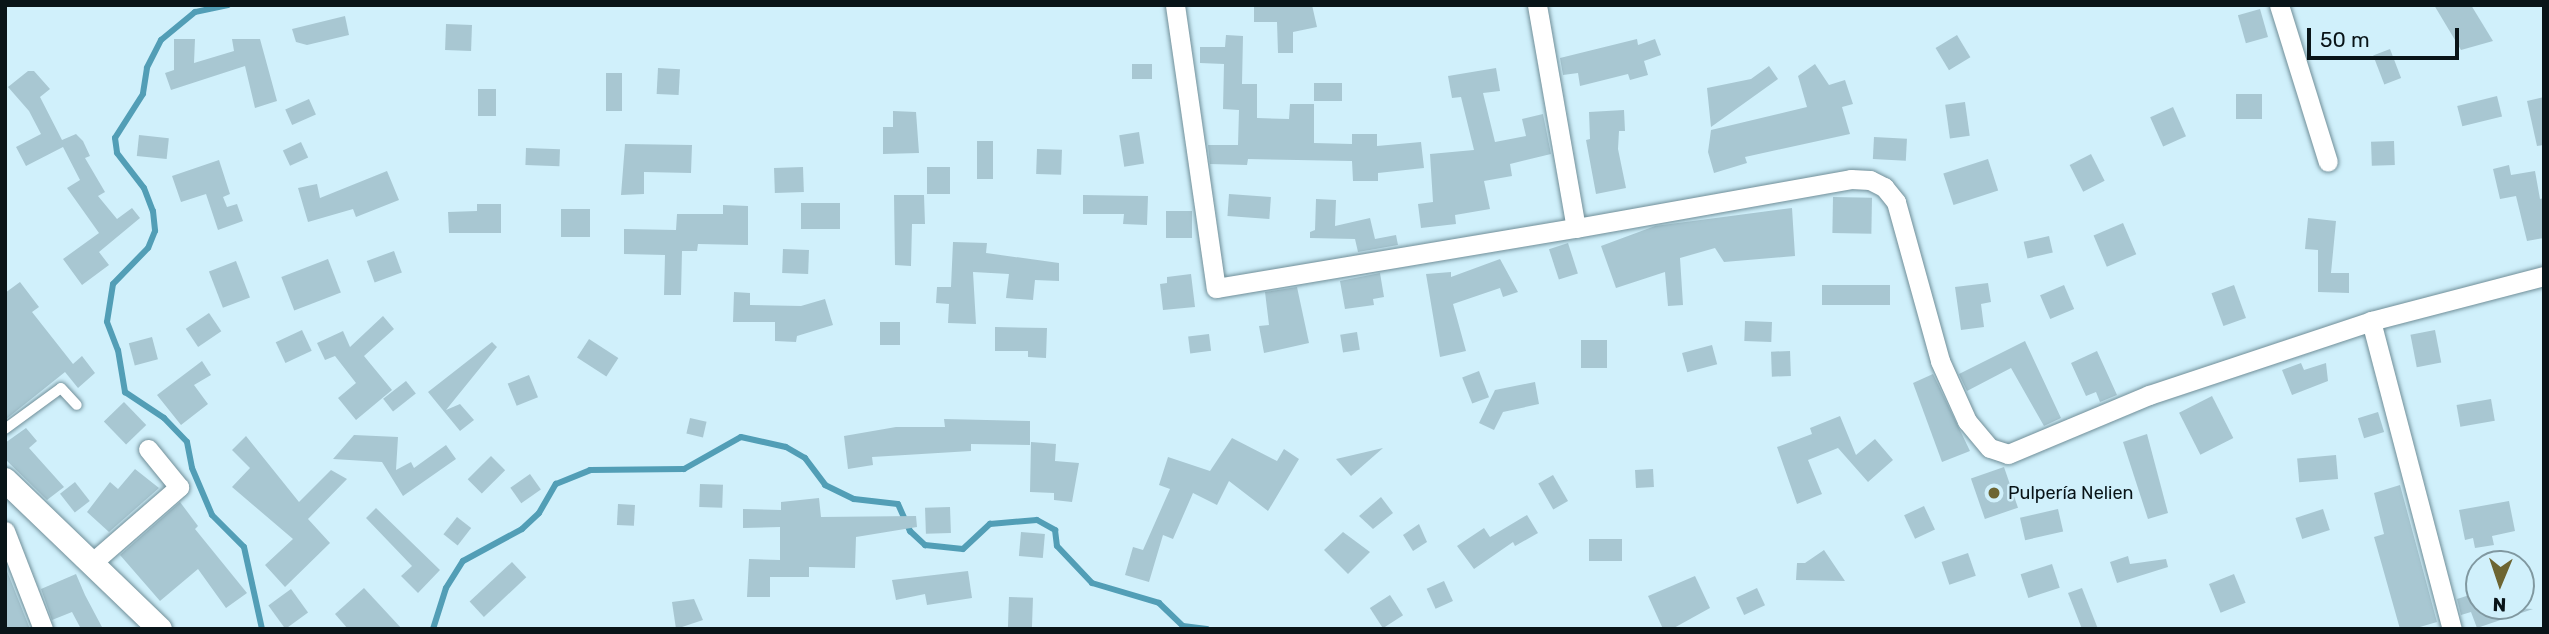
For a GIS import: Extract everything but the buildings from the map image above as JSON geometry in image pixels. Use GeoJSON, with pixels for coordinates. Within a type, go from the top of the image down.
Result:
{"type":"FeatureCollection","features":[{"type":"Feature","properties":{"kind":"street"},"geometry":{"type":"LineString","coordinates":[[1175,5],[1216,288],[1851,179],[1870,180],[1884,187],[1896,202],[1940,361],[1967,421],[1990,448],[2008,454],[2149,395],[2371,321],[2544,276]]}},
{"type":"Feature","properties":{"kind":"street"},"geometry":{"type":"LineString","coordinates":[[1537,5],[1576,228]]}},
{"type":"Feature","properties":{"kind":"street"},"geometry":{"type":"LineString","coordinates":[[2279,5],[2328,162]]}},
{"type":"Feature","properties":{"kind":"street"},"geometry":{"type":"LineString","coordinates":[[2371,321],[2452,629]]}},
{"type":"Feature","properties":{"kind":"street"},"geometry":{"type":"LineString","coordinates":[[94,561],[179,487],[148,449]]}},
{"type":"Feature","properties":{"kind":"street"},"geometry":{"type":"LineString","coordinates":[[5,480],[94,561],[160,629]]}},
{"type":"Feature","properties":{"kind":"street"},"geometry":{"type":"LineString","coordinates":[[5,531],[43,629]]}},
{"type":"Feature","properties":{"kind":"lane"},"geometry":{"type":"LineString","coordinates":[[5,429],[61,388],[77,405]]}},
{"type":"Feature","properties":{"kind":"waterway"},"geometry":{"type":"LineString","coordinates":[[228,5],[195,12],[161,40],[147,68],[143,94],[115,138],[117,153],[144,188],[153,211],[155,231],[148,248],[113,284],[107,322],[118,350],[125,392],[164,418],[187,442],[192,468],[212,515],[244,547],[262,629]]}},
{"type":"Feature","properties":{"kind":"waterway"},"geometry":{"type":"LineString","coordinates":[[433,629],[446,588],[463,561],[522,529],[539,513],[556,484],[590,470],[684,469],[741,437],[786,447],[805,458],[825,485],[854,499],[898,504],[910,531],[925,545],[963,549],[990,524],[1037,520],[1055,530],[1057,546],[1092,583],[1159,603],[1183,626],[1207,629]]}},
{"type":"Feature","properties":{"kind":"place","name":"Pulpería Nelien"},"geometry":{"type":"Point","coordinates":[1994,493]}}]}
